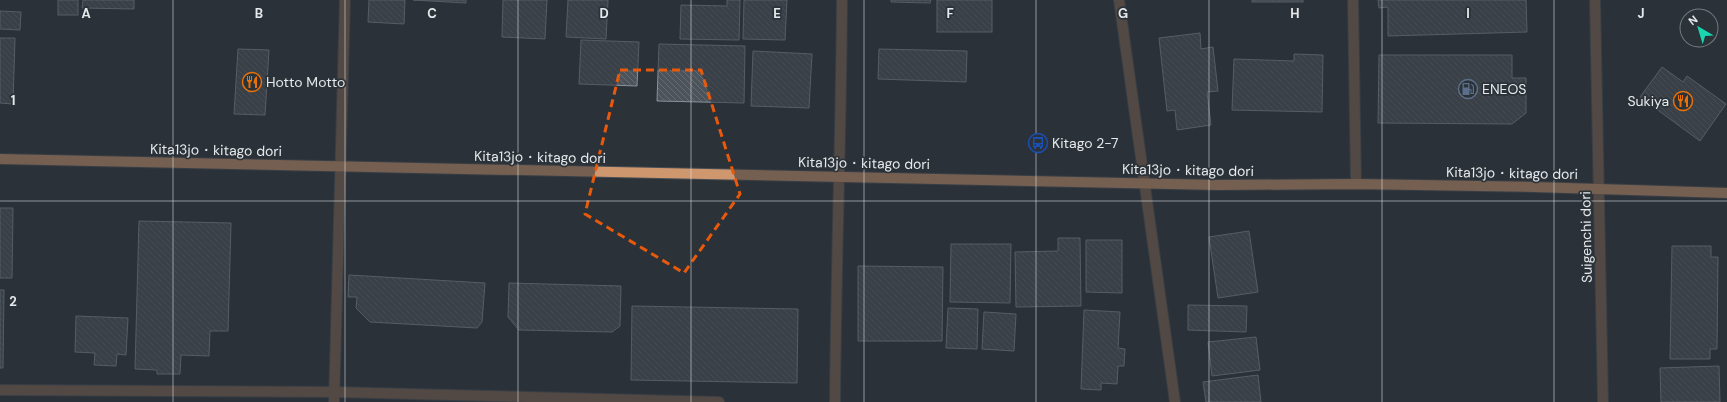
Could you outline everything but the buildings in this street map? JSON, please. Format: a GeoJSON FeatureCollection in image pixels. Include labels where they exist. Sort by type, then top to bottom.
{"type":"FeatureCollection","features":[{"type":"Feature","properties":{"kind":"main road","name":"Kita13jo・kitago dori"},"geometry":{"type":"LineString","coordinates":[[0,159],[840,176],[1144,184],[1356,184],[1727,193]]}},
{"type":"Feature","properties":{"kind":"street"},"geometry":{"type":"LineString","coordinates":[[334,397],[345,0]]}},
{"type":"Feature","properties":{"kind":"street"},"geometry":{"type":"LineString","coordinates":[[835,402],[837,216],[840,176],[842,0]]}},
{"type":"Feature","properties":{"kind":"street"},"geometry":{"type":"LineString","coordinates":[[1119,0],[1175,402]]}},
{"type":"Feature","properties":{"kind":"street"},"geometry":{"type":"LineString","coordinates":[[1352,0],[1356,184]]}},
{"type":"Feature","properties":{"kind":"street","name":"Suigenchi dori"},"geometry":{"type":"LineString","coordinates":[[1594,0],[1603,402]]}},
{"type":"Feature","properties":{"kind":"street"},"geometry":{"type":"LineString","coordinates":[[0,390],[334,397],[719,402]]}},
{"type":"Feature","properties":{"kind":"highlighted area"},"geometry":{"type":"Polygon","coordinates":[[[620,70],[701,70],[740,194],[684,273],[585,214],[620,70]]]}},
{"type":"Feature","properties":{"kind":"place","name":"Hotto Motto"},"geometry":{"type":"Point","coordinates":[252,82]}},
{"type":"Feature","properties":{"kind":"place","name":"ENEOS"},"geometry":{"type":"Point","coordinates":[1468,89]}},
{"type":"Feature","properties":{"kind":"place","name":"Sukiya"},"geometry":{"type":"Point","coordinates":[1683,101]}},
{"type":"Feature","properties":{"kind":"place","name":"Kitago 2-7"},"geometry":{"type":"Point","coordinates":[1038,143]}}]}
